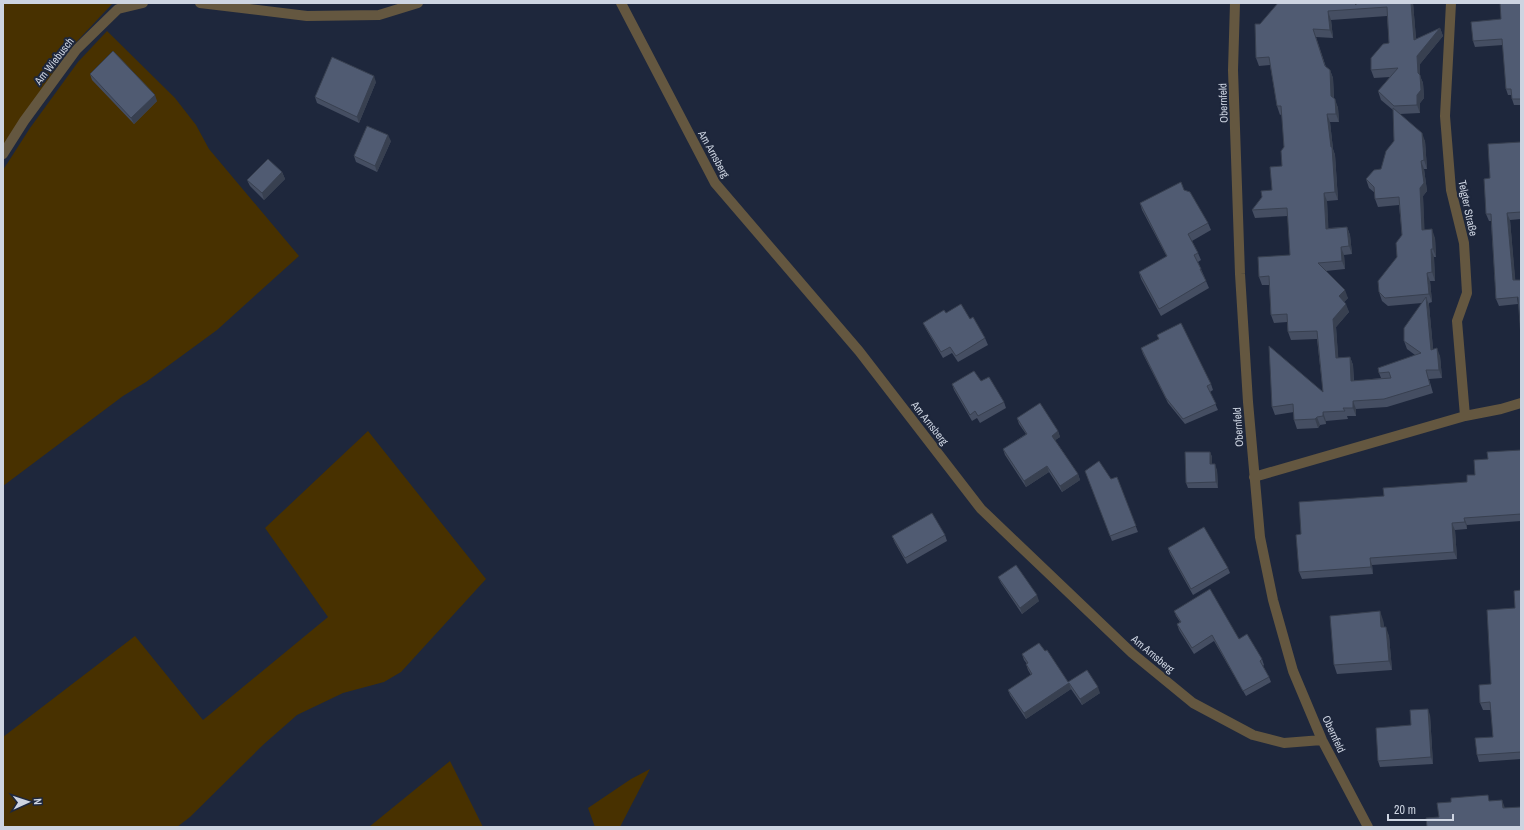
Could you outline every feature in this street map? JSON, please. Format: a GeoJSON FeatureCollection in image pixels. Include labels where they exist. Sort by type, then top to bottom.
{"type":"FeatureCollection","features":[{"type":"Feature","properties":{"kind":"street","name":"Am Wiebusch"},"geometry":{"type":"LineString","coordinates":[[3,154],[24,121],[76,50],[118,9],[143,3]]}},
{"type":"Feature","properties":{"kind":"street"},"geometry":{"type":"LineString","coordinates":[[200,3],[307,16],[379,15],[418,3]]}},
{"type":"Feature","properties":{"kind":"street","name":"Am Arnsberg"},"geometry":{"type":"LineString","coordinates":[[621,3],[716,184],[859,351],[982,509],[1132,653],[1193,703],[1253,735],[1284,743],[1322,740]]}},
{"type":"Feature","properties":{"kind":"street","name":"Obernfeld"},"geometry":{"type":"LineString","coordinates":[[1235,3],[1234,70],[1240,274],[1254,477],[1260,537],[1273,600],[1293,671],[1322,740],[1368,827]]}},
{"type":"Feature","properties":{"kind":"street","name":"Telgter Straße"},"geometry":{"type":"LineString","coordinates":[[1451,3],[1444,116],[1451,190],[1464,243],[1467,293],[1458,321],[1465,416]]}},
{"type":"Feature","properties":{"kind":"street"},"geometry":{"type":"LineString","coordinates":[[1254,477],[1465,416],[1501,409],[1521,403]]}},
{"type":"Feature","properties":{"kind":"shaded area"},"geometry":{"type":"Polygon","coordinates":[[[3,3],[113,3],[64,55],[3,152],[3,3]]]}},
{"type":"Feature","properties":{"kind":"shaded area"},"geometry":{"type":"Polygon","coordinates":[[[107,31],[175,98],[196,125],[209,149],[299,256],[217,330],[146,382],[123,396],[3,486],[3,170],[30,128],[78,62],[107,31]]]}},
{"type":"Feature","properties":{"kind":"shaded area"},"geometry":{"type":"Polygon","coordinates":[[[368,431],[486,579],[401,672],[384,682],[343,693],[297,715],[264,744],[190,817],[177,827],[3,827],[3,737],[135,636],[203,720],[328,617],[265,528],[368,431]]]}},
{"type":"Feature","properties":{"kind":"shaded area"},"geometry":{"type":"Polygon","coordinates":[[[450,761],[483,827],[369,827],[450,761]]]}},
{"type":"Feature","properties":{"kind":"shaded area"},"geometry":{"type":"Polygon","coordinates":[[[650,769],[620,827],[595,827],[588,808],[631,779],[650,769]]]}},
{"type":"Feature","properties":{"kind":"building"},"geometry":{"type":"Polygon","coordinates":[[[1278,3],[1354,3],[1356,5],[1356,3],[1411,3],[1414,40],[1440,28],[1417,56],[1421,90],[1417,95],[1417,105],[1394,106],[1378,91],[1398,68],[1371,70],[1371,58],[1383,44],[1389,43],[1387,7],[1328,11],[1330,30],[1313,29],[1325,66],[1330,70],[1331,96],[1335,99],[1336,114],[1327,114],[1332,147],[1335,192],[1324,193],[1326,229],[1347,227],[1349,246],[1341,247],[1342,261],[1318,263],[1345,290],[1339,296],[1346,304],[1333,319],[1336,358],[1350,357],[1351,381],[1391,378],[1389,372],[1379,373],[1378,368],[1421,353],[1404,341],[1404,328],[1426,297],[1431,350],[1437,348],[1439,370],[1426,370],[1430,385],[1384,399],[1353,401],[1353,408],[1343,408],[1345,411],[1323,412],[1323,416],[1315,419],[1294,420],[1293,404],[1272,407],[1269,346],[1323,392],[1317,331],[1288,332],[1287,314],[1271,315],[1269,276],[1259,277],[1258,257],[1290,255],[1287,208],[1252,210],[1262,197],[1261,191],[1272,190],[1270,167],[1282,166],[1281,151],[1284,147],[1281,106],[1277,106],[1269,57],[1256,58],[1255,24],[1260,24],[1278,3]]]}},
{"type":"Feature","properties":{"kind":"building"},"geometry":{"type":"Polygon","coordinates":[[[1500,3],[1521,3],[1521,99],[1512,99],[1511,89],[1506,89],[1502,39],[1473,41],[1471,22],[1501,19],[1500,3]]]}},
{"type":"Feature","properties":{"kind":"building"},"geometry":{"type":"Polygon","coordinates":[[[113,51],[155,95],[131,118],[90,74],[113,51]]]}},
{"type":"Feature","properties":{"kind":"building"},"geometry":{"type":"Polygon","coordinates":[[[332,57],[374,76],[357,117],[315,97],[332,57]]]}},
{"type":"Feature","properties":{"kind":"building"},"geometry":{"type":"Polygon","coordinates":[[[1393,108],[1422,133],[1424,160],[1421,161],[1424,183],[1420,188],[1422,230],[1432,229],[1433,249],[1431,249],[1432,272],[1427,273],[1429,294],[1385,298],[1379,292],[1378,281],[1397,257],[1396,243],[1402,235],[1399,197],[1375,199],[1374,187],[1366,179],[1374,170],[1381,169],[1386,151],[1394,141],[1393,108]]]}},
{"type":"Feature","properties":{"kind":"building"},"geometry":{"type":"Polygon","coordinates":[[[367,126],[388,135],[375,166],[354,156],[367,126]]]}},
{"type":"Feature","properties":{"kind":"building"},"geometry":{"type":"Polygon","coordinates":[[[1521,142],[1521,212],[1507,213],[1513,280],[1521,280],[1521,337],[1518,297],[1496,299],[1491,214],[1486,214],[1484,179],[1490,178],[1488,144],[1521,142]]]}},
{"type":"Feature","properties":{"kind":"building"},"geometry":{"type":"Polygon","coordinates":[[[268,159],[282,172],[262,193],[247,180],[268,159]]]}},
{"type":"Feature","properties":{"kind":"building"},"geometry":{"type":"Polygon","coordinates":[[[1181,182],[1184,190],[1190,192],[1208,223],[1188,234],[1198,253],[1194,255],[1206,281],[1159,309],[1139,272],[1167,256],[1140,203],[1181,182]]]}},
{"type":"Feature","properties":{"kind":"building"},"geometry":{"type":"Polygon","coordinates":[[[961,304],[970,319],[973,317],[985,338],[956,356],[950,347],[941,352],[923,323],[944,310],[946,313],[961,304]]]}},
{"type":"Feature","properties":{"kind":"building"},"geometry":{"type":"Polygon","coordinates":[[[1181,323],[1211,384],[1207,386],[1216,404],[1183,419],[1166,398],[1141,348],[1159,339],[1157,335],[1181,323]]]}},
{"type":"Feature","properties":{"kind":"building"},"geometry":{"type":"Polygon","coordinates":[[[974,371],[981,381],[989,377],[1004,402],[978,416],[975,411],[970,415],[952,384],[974,371]]]}},
{"type":"Feature","properties":{"kind":"building"},"geometry":{"type":"Polygon","coordinates":[[[1040,403],[1058,431],[1052,436],[1078,474],[1060,486],[1047,466],[1024,481],[1003,449],[1027,434],[1017,418],[1040,403]]]}},
{"type":"Feature","properties":{"kind":"building"},"geometry":{"type":"Polygon","coordinates":[[[1521,450],[1521,514],[1464,518],[1465,522],[1452,523],[1454,552],[1370,558],[1371,567],[1299,572],[1296,535],[1301,534],[1299,502],[1384,496],[1383,488],[1467,482],[1467,475],[1475,475],[1474,460],[1488,459],[1487,452],[1521,450]]]}},
{"type":"Feature","properties":{"kind":"building"},"geometry":{"type":"Polygon","coordinates":[[[1185,452],[1210,452],[1210,464],[1215,464],[1216,482],[1186,483],[1185,452]]]}},
{"type":"Feature","properties":{"kind":"building"},"geometry":{"type":"Polygon","coordinates":[[[1099,461],[1111,479],[1117,477],[1136,526],[1110,536],[1085,471],[1099,461]]]}},
{"type":"Feature","properties":{"kind":"building"},"geometry":{"type":"Polygon","coordinates":[[[932,513],[945,535],[905,558],[892,536],[932,513]]]}},
{"type":"Feature","properties":{"kind":"building"},"geometry":{"type":"Polygon","coordinates":[[[1204,527],[1228,568],[1191,589],[1168,548],[1204,527]]]}},
{"type":"Feature","properties":{"kind":"building"},"geometry":{"type":"Polygon","coordinates":[[[1016,565],[1037,595],[1020,608],[998,577],[1016,565]]]}},
{"type":"Feature","properties":{"kind":"building"},"geometry":{"type":"Polygon","coordinates":[[[1210,589],[1239,639],[1247,634],[1262,659],[1260,661],[1269,677],[1243,691],[1212,635],[1192,648],[1177,624],[1181,622],[1174,611],[1210,589]]]}},
{"type":"Feature","properties":{"kind":"building"},"geometry":{"type":"Polygon","coordinates":[[[1521,590],[1521,752],[1477,755],[1475,738],[1493,737],[1490,702],[1480,703],[1479,685],[1491,684],[1487,610],[1515,608],[1514,591],[1521,590]]]}},
{"type":"Feature","properties":{"kind":"building"},"geometry":{"type":"Polygon","coordinates":[[[1380,611],[1381,627],[1386,627],[1389,661],[1334,665],[1330,616],[1380,611]]]}},
{"type":"Feature","properties":{"kind":"building"},"geometry":{"type":"Polygon","coordinates":[[[1039,643],[1045,651],[1047,650],[1068,682],[1087,670],[1098,687],[1080,699],[1069,683],[1024,713],[1008,690],[1032,674],[1026,664],[1028,663],[1022,654],[1039,643]]]}},
{"type":"Feature","properties":{"kind":"building"},"geometry":{"type":"Polygon","coordinates":[[[1428,709],[1431,757],[1378,761],[1376,728],[1411,725],[1410,710],[1428,709]]]}},
{"type":"Feature","properties":{"kind":"building"},"geometry":{"type":"Polygon","coordinates":[[[1488,795],[1489,801],[1502,800],[1503,808],[1521,807],[1521,827],[1427,827],[1426,818],[1439,817],[1437,803],[1451,802],[1451,798],[1488,795]]]}}]}
